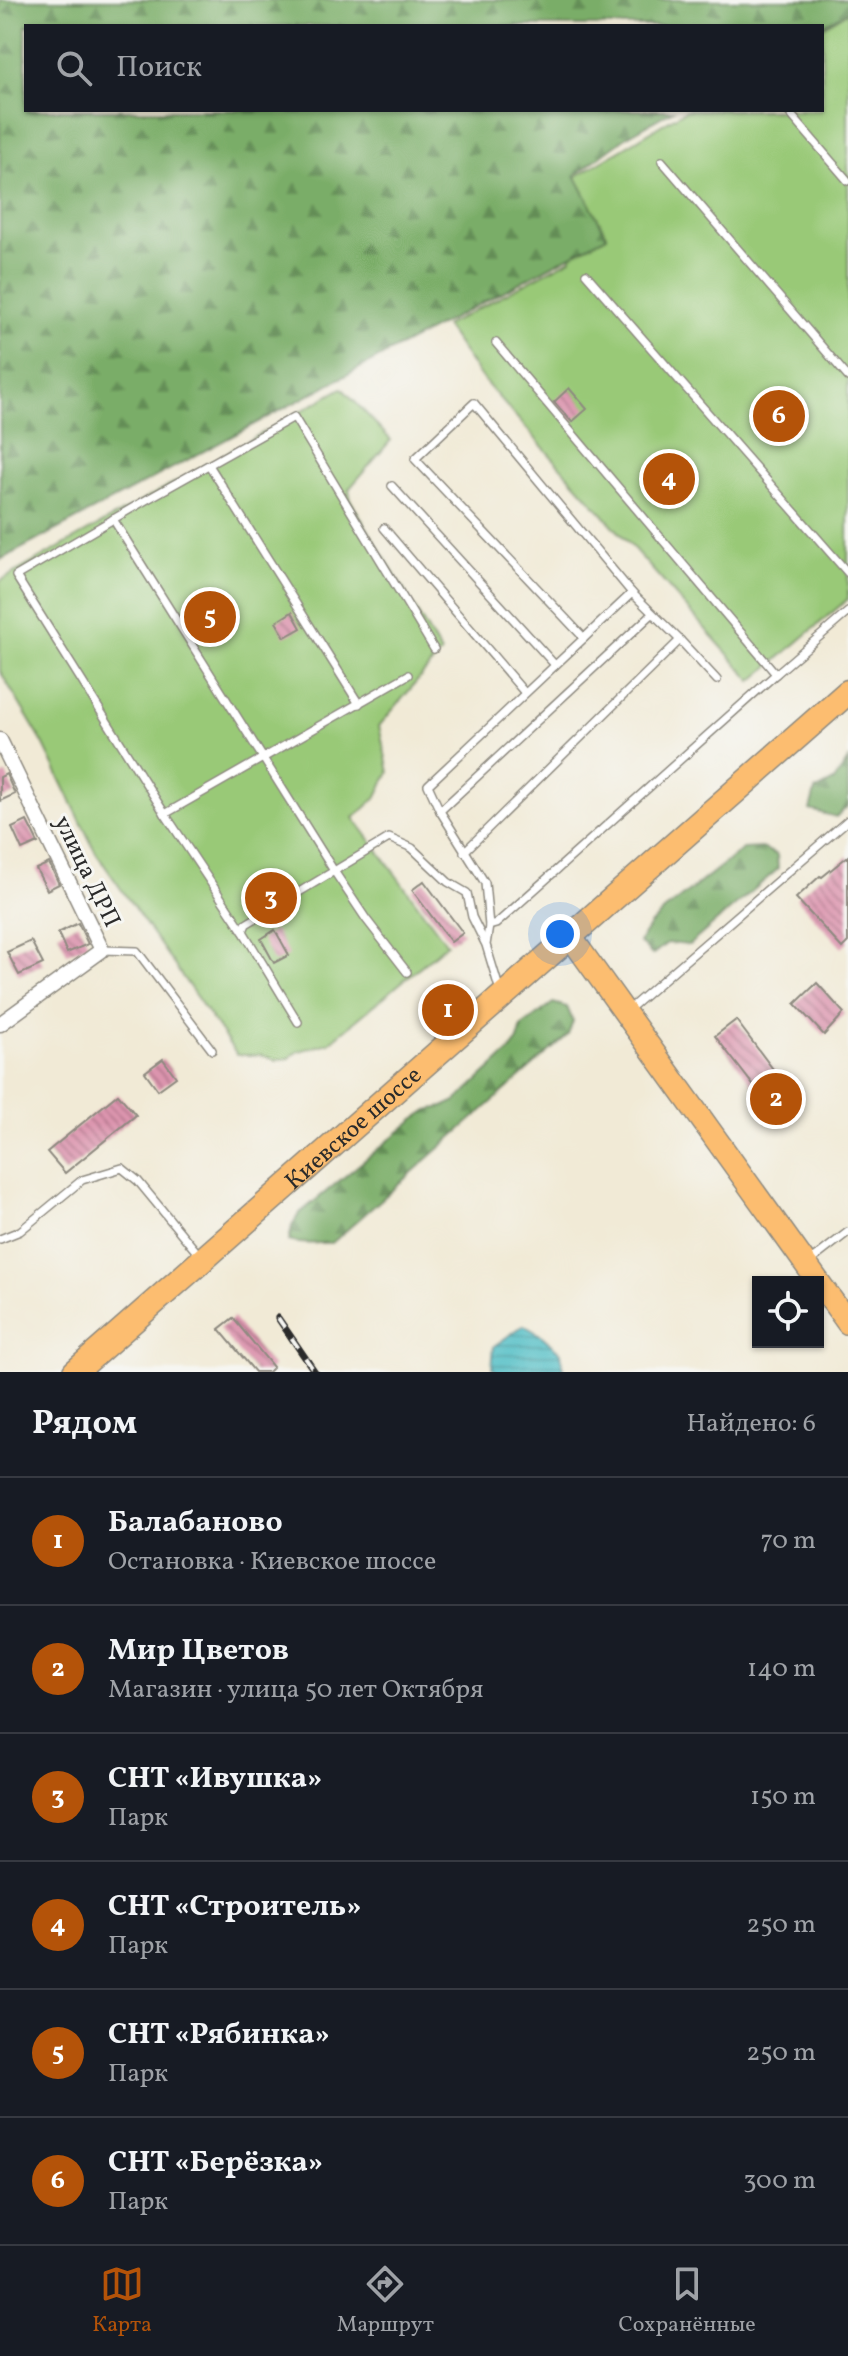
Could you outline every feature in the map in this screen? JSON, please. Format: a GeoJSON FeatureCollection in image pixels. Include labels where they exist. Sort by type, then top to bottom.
{"type":"FeatureCollection","features":[{"type":"Feature","properties":{"kind":"highway","name":"Киевское шоссе"},"geometry":{"type":"LineString","coordinates":[[75,1372],[848,692]]}},
{"type":"Feature","properties":{"kind":"main road"},"geometry":{"type":"LineString","coordinates":[[570,936],[848,1323]]}},
{"type":"Feature","properties":{"kind":"street","name":"улица ДРП"},"geometry":{"type":"LineString","coordinates":[[0,740],[102,950],[0,1024]]}},
{"type":"Feature","properties":{"kind":"lane"},"geometry":{"type":"LineString","coordinates":[[789,112],[848,181]]}},
{"type":"Feature","properties":{"kind":"lane"},"geometry":{"type":"LineString","coordinates":[[662,161],[848,377]]}},
{"type":"Feature","properties":{"kind":"lane"},"geometry":{"type":"LineString","coordinates":[[586,274],[848,573]]}},
{"type":"Feature","properties":{"kind":"lane"},"geometry":{"type":"LineString","coordinates":[[496,343],[776,674]]}},
{"type":"Feature","properties":{"kind":"lane"},"geometry":{"type":"LineString","coordinates":[[584,638],[415,459],[474,403],[632,593],[717,680]]}},
{"type":"Feature","properties":{"kind":"lane"},"geometry":{"type":"LineString","coordinates":[[298,1022],[16,576],[294,417],[434,649]]}},
{"type":"Feature","properties":{"kind":"lane"},"geometry":{"type":"LineString","coordinates":[[209,465],[359,704]]}},
{"type":"Feature","properties":{"kind":"lane"},"geometry":{"type":"LineString","coordinates":[[392,486],[555,665]]}},
{"type":"Feature","properties":{"kind":"lane"},"geometry":{"type":"LineString","coordinates":[[113,519],[334,871],[407,972]]}},
{"type":"Feature","properties":{"kind":"lane"},"geometry":{"type":"LineString","coordinates":[[384,528],[525,693]]}},
{"type":"Feature","properties":{"kind":"lane"},"geometry":{"type":"LineString","coordinates":[[486,945],[489,926],[485,883],[440,811],[428,785],[632,593]]}},
{"type":"Feature","properties":{"kind":"lane"},"geometry":{"type":"LineString","coordinates":[[489,926],[496,924],[848,612]]}},
{"type":"Feature","properties":{"kind":"lane"},"geometry":{"type":"LineString","coordinates":[[440,811],[652,614]]}},
{"type":"Feature","properties":{"kind":"lane"},"geometry":{"type":"LineString","coordinates":[[464,852],[680,640]]}},
{"type":"Feature","properties":{"kind":"lane"},"geometry":{"type":"LineString","coordinates":[[165,814],[408,675]]}},
{"type":"Feature","properties":{"kind":"lane"},"geometry":{"type":"LineString","coordinates":[[625,1013],[848,820]]}},
{"type":"Feature","properties":{"kind":"lane"},"geometry":{"type":"LineString","coordinates":[[243,931],[246,924],[389,838],[412,848],[448,882],[467,893],[472,917],[486,945],[501,997]]}},
{"type":"Feature","properties":{"kind":"lane"},"geometry":{"type":"LineString","coordinates":[[102,950],[137,951],[212,1050]]}},
{"type":"Feature","properties":{"kind":"lane"},"geometry":{"type":"LineString","coordinates":[[0,1239],[20,1231],[82,1180],[122,1168],[138,1181],[204,1260]]}},
{"type":"Feature","properties":{"kind":"lane"},"geometry":{"type":"LineString","coordinates":[[806,1265],[848,1232]]}},
{"type":"Feature","properties":{"kind":"green space"},"geometry":{"type":"Polygon","coordinates":[[[0,0],[848,0],[848,12],[824,25],[24,24],[24,112],[670,112],[626,137],[575,175],[607,236],[0,560],[0,0]]]}},
{"type":"Feature","properties":{"kind":"green space"},"geometry":{"type":"Polygon","coordinates":[[[848,12],[848,599],[752,681],[483,380],[445,326],[571,259],[567,209],[577,176],[683,112],[824,112],[824,27],[848,12]]]}},
{"type":"Feature","properties":{"kind":"green space"},"geometry":{"type":"Polygon","coordinates":[[[342,388],[391,440],[349,489],[351,501],[441,653],[379,726],[389,772],[376,798],[354,818],[447,944],[329,1043],[276,1060],[261,1055],[237,1055],[96,853],[43,743],[0,671],[0,581],[342,388]]]}},
{"type":"Feature","properties":{"kind":"green space"},"geometry":{"type":"Polygon","coordinates":[[[848,760],[848,806],[836,817],[810,810],[815,791],[834,781],[848,760]]]}},
{"type":"Feature","properties":{"kind":"green space"},"geometry":{"type":"Polygon","coordinates":[[[762,848],[777,855],[778,869],[689,945],[667,943],[652,955],[639,942],[664,911],[743,849],[762,848]]]}},
{"type":"Feature","properties":{"kind":"green space"},"geometry":{"type":"Polygon","coordinates":[[[553,1003],[567,1007],[573,1021],[568,1035],[332,1243],[289,1241],[299,1214],[416,1118],[428,1110],[456,1101],[509,1052],[518,1040],[522,1026],[553,1003]]]}},
{"type":"Feature","properties":{"kind":"water"},"geometry":{"type":"Polygon","coordinates":[[[524,1325],[561,1353],[563,1371],[498,1372],[492,1368],[494,1346],[524,1325]]]}},
{"type":"Feature","properties":{"kind":"building"},"geometry":{"type":"Polygon","coordinates":[[[569,388],[587,409],[572,422],[554,402],[569,388]]]}},
{"type":"Feature","properties":{"kind":"building"},"geometry":{"type":"Polygon","coordinates":[[[292,612],[301,628],[285,637],[276,622],[292,612]]]}},
{"type":"Feature","properties":{"kind":"building"},"geometry":{"type":"Polygon","coordinates":[[[6,774],[15,794],[0,801],[0,777],[6,774]]]}},
{"type":"Feature","properties":{"kind":"building"},"geometry":{"type":"Polygon","coordinates":[[[27,821],[38,843],[22,850],[12,828],[27,821]]]}},
{"type":"Feature","properties":{"kind":"building"},"geometry":{"type":"Polygon","coordinates":[[[848,856],[848,942],[842,948],[796,898],[848,856]]]}},
{"type":"Feature","properties":{"kind":"building"},"geometry":{"type":"Polygon","coordinates":[[[49,863],[59,884],[47,890],[36,869],[49,863]]]}},
{"type":"Feature","properties":{"kind":"building"},"geometry":{"type":"Polygon","coordinates":[[[424,881],[463,933],[451,942],[412,890],[424,881]]]}},
{"type":"Feature","properties":{"kind":"building"},"geometry":{"type":"Polygon","coordinates":[[[78,923],[88,944],[67,953],[58,933],[78,923]]]}},
{"type":"Feature","properties":{"kind":"building"},"geometry":{"type":"Polygon","coordinates":[[[275,930],[289,955],[274,963],[261,939],[275,930]]]}},
{"type":"Feature","properties":{"kind":"building"},"geometry":{"type":"Polygon","coordinates":[[[31,941],[43,964],[19,975],[7,952],[31,941]]]}},
{"type":"Feature","properties":{"kind":"building"},"geometry":{"type":"Polygon","coordinates":[[[817,983],[844,1013],[824,1035],[795,1004],[817,983]]]}},
{"type":"Feature","properties":{"kind":"building"},"geometry":{"type":"Polygon","coordinates":[[[736,1020],[800,1105],[780,1120],[715,1036],[736,1020]]]}},
{"type":"Feature","properties":{"kind":"building"},"geometry":{"type":"Polygon","coordinates":[[[163,1059],[176,1077],[158,1090],[145,1072],[163,1059]]]}},
{"type":"Feature","properties":{"kind":"building"},"geometry":{"type":"Polygon","coordinates":[[[118,1094],[136,1115],[65,1173],[47,1152],[118,1094]]]}},
{"type":"Feature","properties":{"kind":"building"},"geometry":{"type":"Polygon","coordinates":[[[233,1318],[273,1367],[268,1372],[255,1372],[219,1329],[233,1318]]]}},
{"type":"Feature","properties":{"kind":"railway"},"geometry":{"type":"LineString","coordinates":[[278,1318],[315,1372]]}},
{"type":"Feature","properties":{"kind":"place","name":"СНТ «Берёзка»"},"geometry":{"type":"Point","coordinates":[779,416]}},
{"type":"Feature","properties":{"kind":"place","name":"СНТ «Строитель»"},"geometry":{"type":"Point","coordinates":[669,479]}},
{"type":"Feature","properties":{"kind":"place","name":"СНТ «Рябинка»"},"geometry":{"type":"Point","coordinates":[210,617]}},
{"type":"Feature","properties":{"kind":"place","name":"СНТ «Ивушка»"},"geometry":{"type":"Point","coordinates":[271,898]}},
{"type":"Feature","properties":{"kind":"place","name":"Балабаново"},"geometry":{"type":"Point","coordinates":[448,1010]}},
{"type":"Feature","properties":{"kind":"place","name":"Мир Цветов"},"geometry":{"type":"Point","coordinates":[776,1099]}}]}
